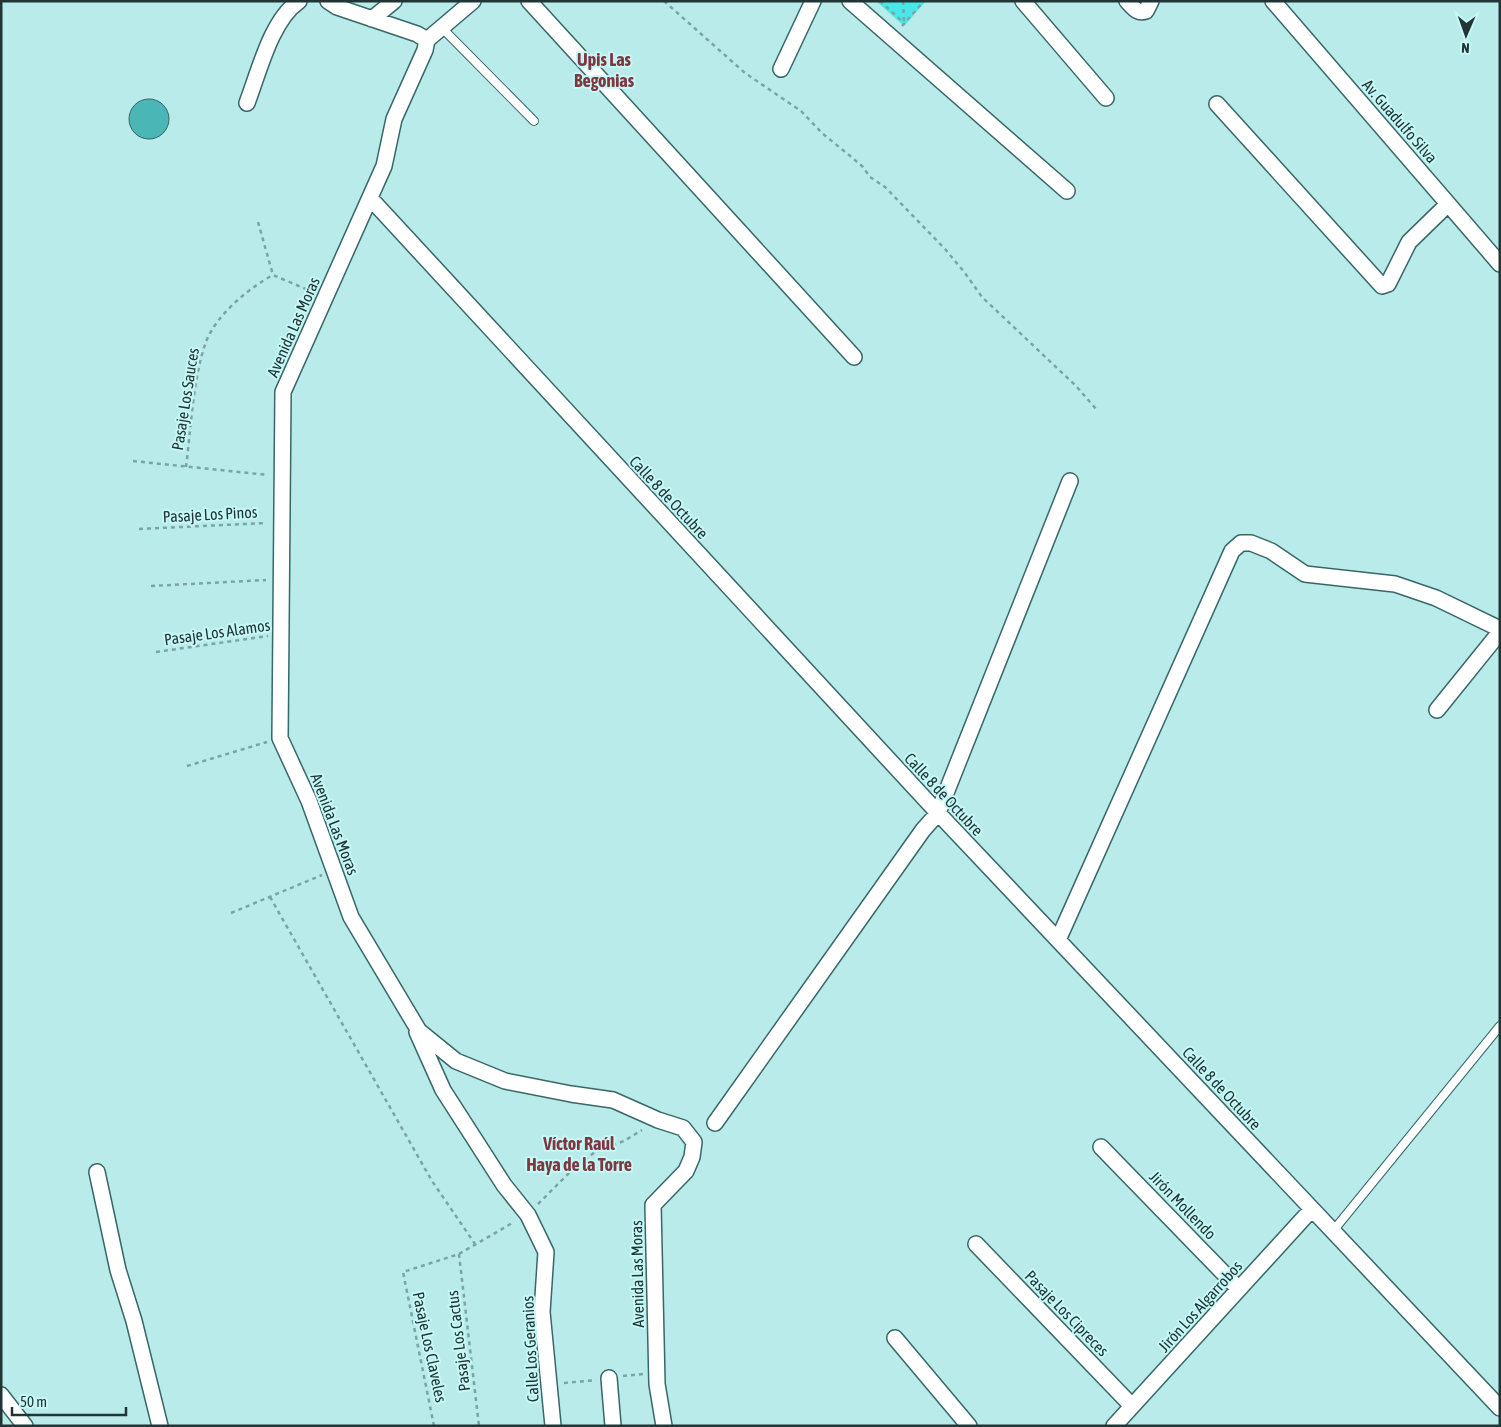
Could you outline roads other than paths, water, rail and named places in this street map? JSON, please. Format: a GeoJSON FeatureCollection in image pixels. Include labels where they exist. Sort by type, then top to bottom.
{"type":"FeatureCollection","features":[{"type":"Feature","properties":{"kind":"street"},"geometry":{"type":"LineString","coordinates":[[247,103],[276,27],[290,7],[299,1]]}},
{"type":"Feature","properties":{"kind":"street"},"geometry":{"type":"LineString","coordinates":[[328,1],[337,7],[417,34],[427,40],[473,1]]}},
{"type":"Feature","properties":{"kind":"street"},"geometry":{"type":"LineString","coordinates":[[372,18],[394,1]]}},
{"type":"Feature","properties":{"kind":"street"},"geometry":{"type":"LineString","coordinates":[[529,1],[854,357]]}},
{"type":"Feature","properties":{"kind":"street"},"geometry":{"type":"LineString","coordinates":[[781,69],[814,1]]}},
{"type":"Feature","properties":{"kind":"street"},"geometry":{"type":"LineString","coordinates":[[850,1],[1067,191]]}},
{"type":"Feature","properties":{"kind":"street"},"geometry":{"type":"LineString","coordinates":[[1022,1],[1106,98]]}},
{"type":"Feature","properties":{"kind":"street"},"geometry":{"type":"LineString","coordinates":[[1127,1],[1136,11],[1141,13],[1146,11],[1151,1]]}},
{"type":"Feature","properties":{"kind":"street","name":"Av. Guadulfo Silva"},"geometry":{"type":"LineString","coordinates":[[1273,1],[1500,264]]}},
{"type":"Feature","properties":{"kind":"street","name":"Avenida Las Moras"},"geometry":{"type":"LineString","coordinates":[[427,40],[425,50],[394,119],[384,166],[283,392],[280,738],[309,801],[352,917],[419,1031],[456,1061],[505,1081],[613,1100],[658,1120],[683,1128],[694,1142],[692,1157],[686,1171],[653,1205],[657,1384],[664,1426]]}},
{"type":"Feature","properties":{"kind":"street"},"geometry":{"type":"LineString","coordinates":[[1218,104],[1382,286],[1388,284],[1409,242],[1448,204]]}},
{"type":"Feature","properties":{"kind":"street","name":"Calle 8 de Octubre"},"geometry":{"type":"LineString","coordinates":[[370,198],[938,813],[1500,1408]]}},
{"type":"Feature","properties":{"kind":"street"},"geometry":{"type":"LineString","coordinates":[[715,1123],[923,830],[938,813],[1070,481]]}},
{"type":"Feature","properties":{"kind":"street"},"geometry":{"type":"LineString","coordinates":[[1058,940],[1232,551],[1241,543],[1251,543],[1271,551],[1306,574],[1395,584],[1436,598],[1500,630],[1438,710]]}},
{"type":"Feature","properties":{"kind":"street","name":"Calle Los Geranios"},"geometry":{"type":"LineString","coordinates":[[408,1013],[443,1090],[504,1185],[528,1215],[546,1252],[542,1312],[553,1426]]}},
{"type":"Feature","properties":{"kind":"street","name":"Jirón Mollendo"},"geometry":{"type":"LineString","coordinates":[[1101,1146],[1239,1289]]}},
{"type":"Feature","properties":{"kind":"street"},"geometry":{"type":"LineString","coordinates":[[97,1172],[118,1270],[134,1321],[160,1426]]}},
{"type":"Feature","properties":{"kind":"street","name":"Jirón Los Algarrobos"},"geometry":{"type":"LineString","coordinates":[[1114,1426],[1312,1209]]}},
{"type":"Feature","properties":{"kind":"street","name":"Pasaje Los Cipreces"},"geometry":{"type":"LineString","coordinates":[[976,1244],[1132,1406]]}},
{"type":"Feature","properties":{"kind":"street"},"geometry":{"type":"LineString","coordinates":[[895,1338],[969,1426]]}},
{"type":"Feature","properties":{"kind":"street"},"geometry":{"type":"LineString","coordinates":[[609,1378],[612,1426]]}},
{"type":"Feature","properties":{"kind":"street"},"geometry":{"type":"LineString","coordinates":[[1,1395],[24,1426]]}},
{"type":"Feature","properties":{"kind":"lane"},"geometry":{"type":"LineString","coordinates":[[442,28],[534,121]]}},
{"type":"Feature","properties":{"kind":"lane"},"geometry":{"type":"LineString","coordinates":[[1332,1231],[1500,1026]]}},
{"type":"Feature","properties":{"kind":"district","name":"Upis Las Begonias"},"geometry":{"type":"Point","coordinates":[604,70]}},
{"type":"Feature","properties":{"kind":"district","name":"Víctor Raúl Haya de la Torre"},"geometry":{"type":"Point","coordinates":[579,1154]}}]}
